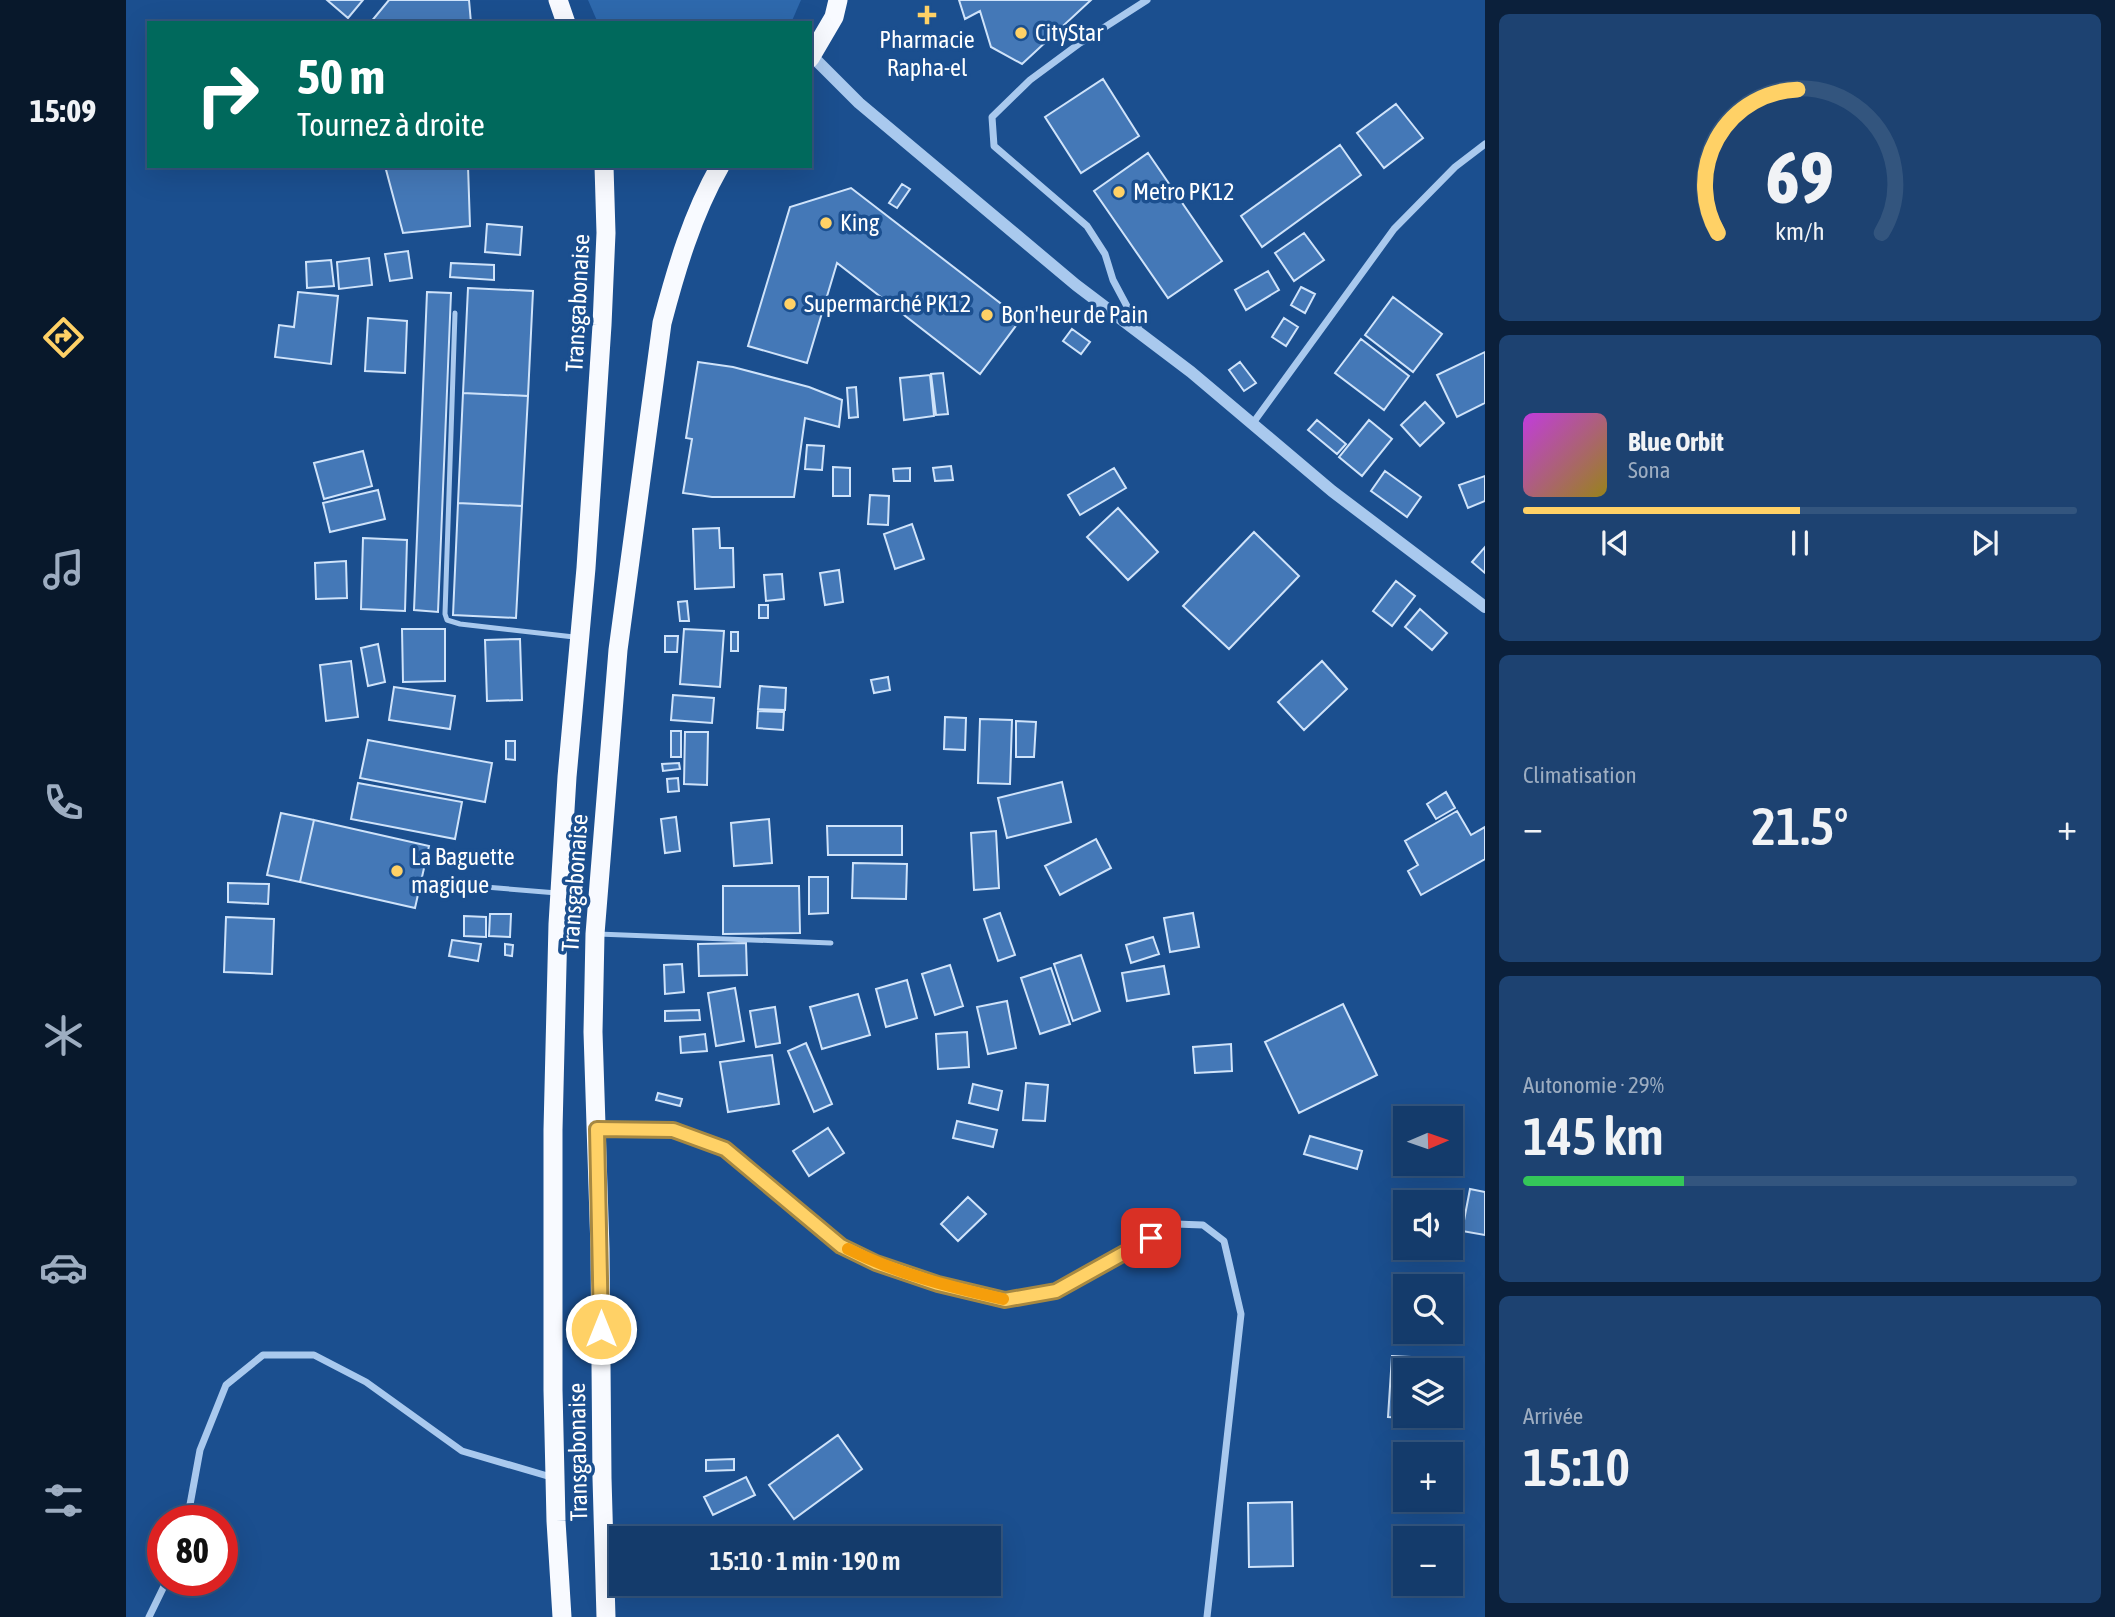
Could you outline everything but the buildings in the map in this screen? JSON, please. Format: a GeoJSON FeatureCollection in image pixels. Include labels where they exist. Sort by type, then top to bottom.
{"type":"FeatureCollection","features":[{"type":"Feature","properties":{"kind":"highway"},"geometry":{"type":"LineString","coordinates":[[558,0],[565,21]]}},
{"type":"Feature","properties":{"kind":"highway"},"geometry":{"type":"LineString","coordinates":[[812,55],[834,17],[838,0]]}},
{"type":"Feature","properties":{"kind":"highway","name":"Transgabonaise"},"geometry":{"type":"LineString","coordinates":[[562,1617],[555,1478],[553,1130],[560,894],[567,777],[581,637],[605,276],[604,168]]}},
{"type":"Feature","properties":{"kind":"highway","name":"Transgabonaise"},"geometry":{"type":"LineString","coordinates":[[606,1617],[600,1249],[593,1032],[595,934],[618,650],[660,336],[675,275],[719,168]]}},
{"type":"Feature","properties":{"kind":"street"},"geometry":{"type":"LineString","coordinates":[[1141,334],[1113,280],[1105,254],[1087,226],[993,146],[992,117],[1030,80],[1080,43],[1147,0]]}},
{"type":"Feature","properties":{"kind":"street"},"geometry":{"type":"LineString","coordinates":[[812,58],[859,103],[1076,285],[1253,423],[1332,491],[1485,607]]}},
{"type":"Feature","properties":{"kind":"street"},"geometry":{"type":"LineString","coordinates":[[1253,423],[1394,229],[1455,167],[1485,144]]}},
{"type":"Feature","properties":{"kind":"street"},"geometry":{"type":"LineString","coordinates":[[597,1129],[673,1130],[725,1149],[841,1246],[876,1263],[938,1284],[1005,1300],[1056,1291],[1175,1224],[1203,1225],[1224,1241],[1241,1314],[1207,1617]]}},
{"type":"Feature","properties":{"kind":"street"},"geometry":{"type":"LineString","coordinates":[[190,1505],[200,1450],[226,1385],[263,1355],[314,1355],[366,1382],[461,1451],[555,1478]]}},
{"type":"Feature","properties":{"kind":"street"},"geometry":{"type":"LineString","coordinates":[[149,1617],[159,1596]]}},
{"type":"Feature","properties":{"kind":"lane"},"geometry":{"type":"LineString","coordinates":[[455,313],[447,620],[460,624],[581,637]]}},
{"type":"Feature","properties":{"kind":"lane"},"geometry":{"type":"LineString","coordinates":[[436,883],[560,894]]}},
{"type":"Feature","properties":{"kind":"lane"},"geometry":{"type":"LineString","coordinates":[[595,934],[831,943]]}},
{"type":"Feature","properties":{"kind":"shaded area"},"geometry":{"type":"Polygon","coordinates":[[[588,0],[801,0],[792,21],[597,21],[588,0]]]}},
{"type":"Feature","properties":{"kind":"slow traffic"},"geometry":{"type":"LineString","coordinates":[[848,1249],[876,1263],[938,1284],[1003,1299]]}},
{"type":"Feature","properties":{"kind":"place","name":"Pharmacie Rapha-el"},"geometry":{"type":"Point","coordinates":[927,15]}},
{"type":"Feature","properties":{"kind":"place","name":"CityStar"},"geometry":{"type":"Point","coordinates":[1021,33]}},
{"type":"Feature","properties":{"kind":"place","name":"Metro PK12"},"geometry":{"type":"Point","coordinates":[1119,192]}},
{"type":"Feature","properties":{"kind":"place","name":"King"},"geometry":{"type":"Point","coordinates":[826,223]}},
{"type":"Feature","properties":{"kind":"place","name":"Supermarché PK12"},"geometry":{"type":"Point","coordinates":[790,304]}},
{"type":"Feature","properties":{"kind":"place","name":"Bon'heur de Pain"},"geometry":{"type":"Point","coordinates":[987,315]}},
{"type":"Feature","properties":{"kind":"place","name":"La Baguette magique"},"geometry":{"type":"Point","coordinates":[397,871]}},
{"type":"Feature","properties":{"kind":"route"},"geometry":{"type":"LineString","coordinates":[[601,1329],[597,1129],[673,1130],[725,1149],[841,1246],[876,1263],[938,1284],[1005,1300],[1056,1291],[1151,1238]]}}]}
